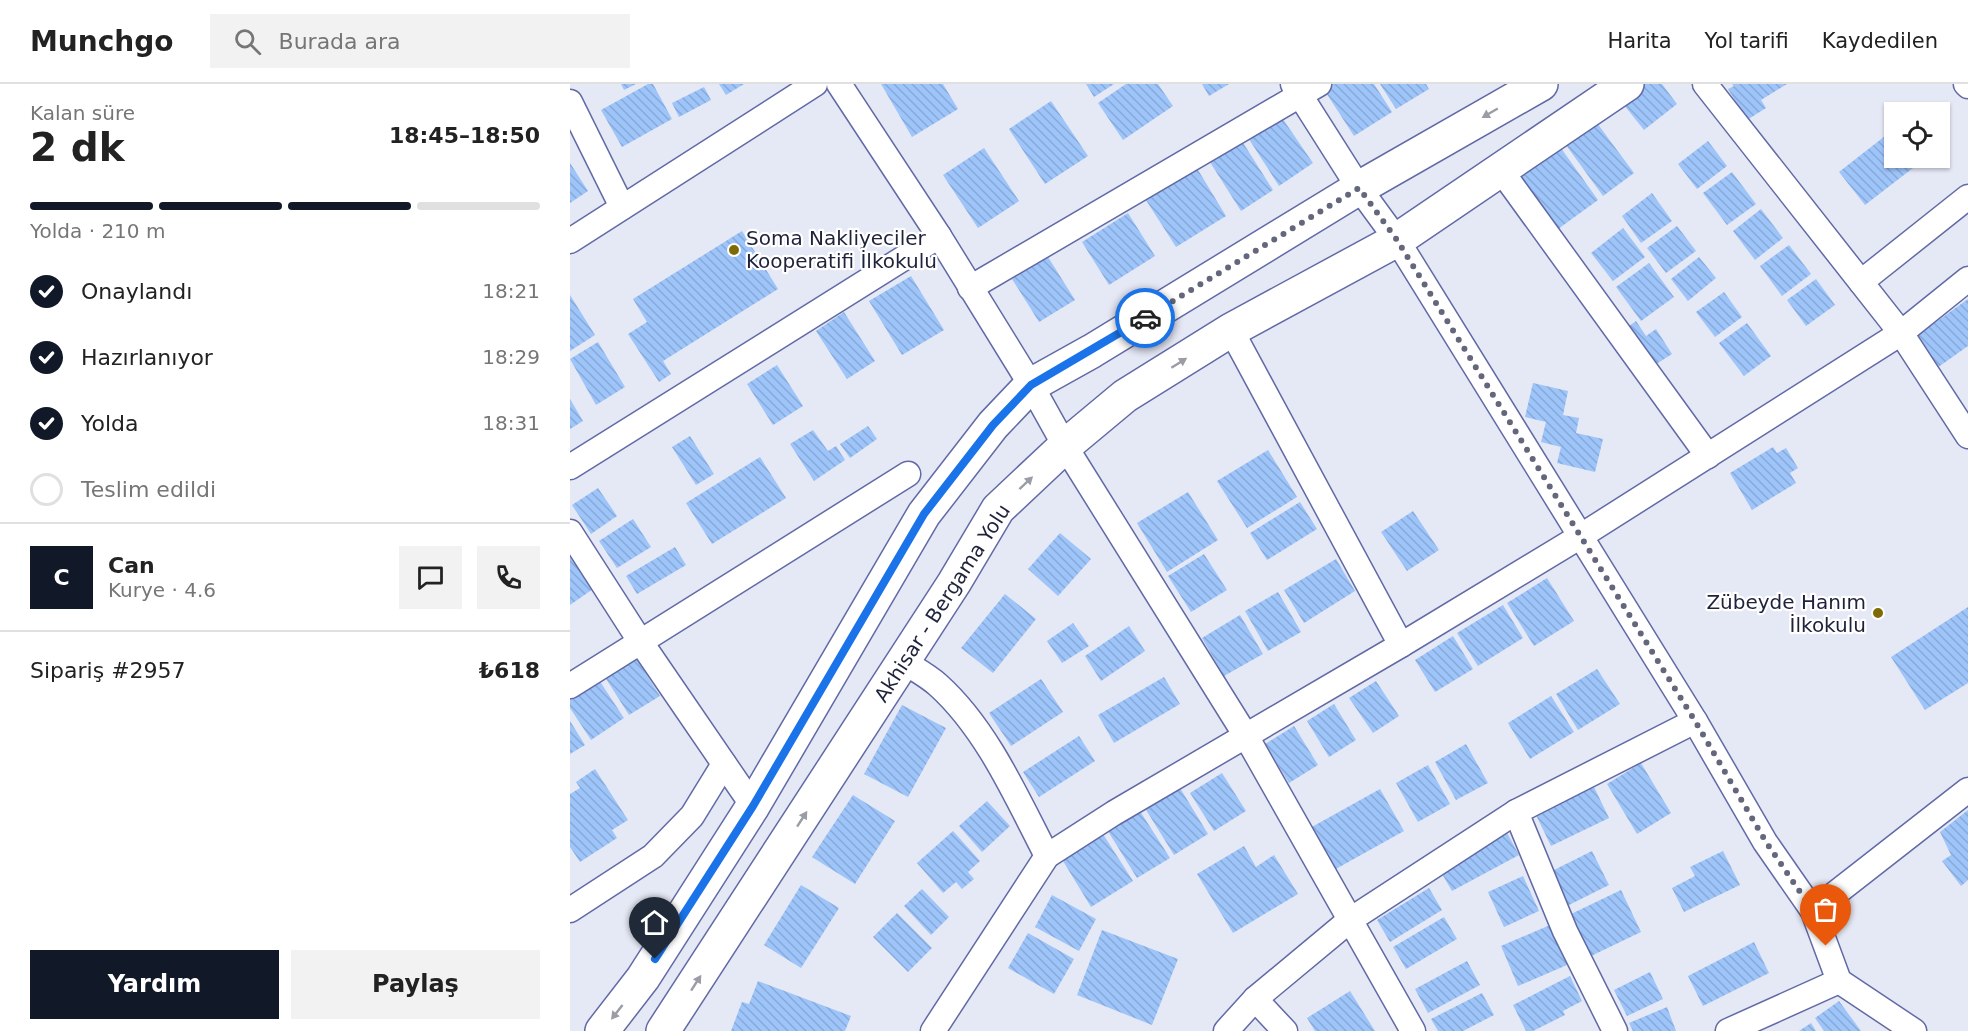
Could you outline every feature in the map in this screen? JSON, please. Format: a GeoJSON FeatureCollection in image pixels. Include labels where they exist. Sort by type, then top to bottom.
{"type":"FeatureCollection","features":[{"type":"Feature","properties":{"kind":"main road"},"geometry":{"type":"LineString","coordinates":[[602,1031],[643,978],[753,806],[924,514],[993,425],[1031,385],[1092,351],[1359,188],[1541,84]]}},
{"type":"Feature","properties":{"kind":"main road","name":"Akhisar - Bergama Yolu"},"geometry":{"type":"LineString","coordinates":[[663,1031],[904,662],[998,509],[1065,446],[1125,396],[1231,330],[1397,240],[1627,84]]}},
{"type":"Feature","properties":{"kind":"street"},"geometry":{"type":"LineString","coordinates":[[570,241],[815,84]]}},
{"type":"Feature","properties":{"kind":"street"},"geometry":{"type":"LineString","coordinates":[[839,84],[939,236],[1031,385],[1065,446],[1246,736],[1413,1031]]}},
{"type":"Feature","properties":{"kind":"street"},"geometry":{"type":"LineString","coordinates":[[1706,84],[1901,333],[1968,436]]}},
{"type":"Feature","properties":{"kind":"street"},"geometry":{"type":"LineString","coordinates":[[970,288],[1305,88],[1359,188],[1397,240],[1695,721],[1766,842],[1813,911],[1839,981],[1914,1031]]}},
{"type":"Feature","properties":{"kind":"street"},"geometry":{"type":"LineString","coordinates":[[570,102],[622,207]]}},
{"type":"Feature","properties":{"kind":"street"},"geometry":{"type":"LineString","coordinates":[[1500,169],[1708,456]]}},
{"type":"Feature","properties":{"kind":"street"},"geometry":{"type":"LineString","coordinates":[[1861,282],[1968,197]]}},
{"type":"Feature","properties":{"kind":"street"},"geometry":{"type":"LineString","coordinates":[[570,468],[939,236]]}},
{"type":"Feature","properties":{"kind":"street"},"geometry":{"type":"LineString","coordinates":[[933,1031],[1047,856],[1114,813],[1401,645],[1581,536],[1901,333],[1968,279]]}},
{"type":"Feature","properties":{"kind":"street"},"geometry":{"type":"LineString","coordinates":[[1231,330],[1401,645]]}},
{"type":"Feature","properties":{"kind":"street"},"geometry":{"type":"LineString","coordinates":[[570,686],[908,474]]}},
{"type":"Feature","properties":{"kind":"street"},"geometry":{"type":"LineString","coordinates":[[570,532],[640,641],[753,806]]}},
{"type":"Feature","properties":{"kind":"street"},"geometry":{"type":"LineString","coordinates":[[904,662],[938,685],[997,760],[1047,856]]}},
{"type":"Feature","properties":{"kind":"street"},"geometry":{"type":"LineString","coordinates":[[1226,1031],[1255,999],[1350,920],[1516,812],[1695,721]]}},
{"type":"Feature","properties":{"kind":"street"},"geometry":{"type":"LineString","coordinates":[[570,910],[653,856],[692,816],[724,764]]}},
{"type":"Feature","properties":{"kind":"street"},"geometry":{"type":"LineString","coordinates":[[1813,911],[1968,790]]}},
{"type":"Feature","properties":{"kind":"street"},"geometry":{"type":"LineString","coordinates":[[1516,812],[1565,931],[1615,1031]]}},
{"type":"Feature","properties":{"kind":"street"},"geometry":{"type":"LineString","coordinates":[[1728,1031],[1839,981]]}},
{"type":"Feature","properties":{"kind":"street"},"geometry":{"type":"LineString","coordinates":[[1255,999],[1285,1031]]}},
{"type":"Feature","properties":{"kind":"building"},"geometry":{"type":"Polygon","coordinates":[[[621,84],[636,84],[624,90],[621,84]]]}},
{"type":"Feature","properties":{"kind":"building"},"geometry":{"type":"Polygon","coordinates":[[[648,84],[653,84],[672,119],[622,147],[601,110],[648,84]]]}},
{"type":"Feature","properties":{"kind":"building"},"geometry":{"type":"Polygon","coordinates":[[[719,84],[744,84],[726,95],[719,84]]]}},
{"type":"Feature","properties":{"kind":"building"},"geometry":{"type":"Polygon","coordinates":[[[881,84],[943,84],[958,109],[912,137],[881,84]]]}},
{"type":"Feature","properties":{"kind":"building"},"geometry":{"type":"Polygon","coordinates":[[[1086,84],[1114,84],[1094,97],[1086,84]]]}},
{"type":"Feature","properties":{"kind":"building"},"geometry":{"type":"Polygon","coordinates":[[[1126,84],[1158,84],[1173,106],[1123,140],[1098,103],[1126,84]]]}},
{"type":"Feature","properties":{"kind":"building"},"geometry":{"type":"Polygon","coordinates":[[[1202,84],[1229,84],[1209,96],[1202,84]]]}},
{"type":"Feature","properties":{"kind":"building"},"geometry":{"type":"Polygon","coordinates":[[[1374,84],[1392,112],[1354,136],[1321,85],[1374,84]]]}},
{"type":"Feature","properties":{"kind":"building"},"geometry":{"type":"Polygon","coordinates":[[[1380,84],[1426,84],[1429,89],[1396,109],[1380,84]]]}},
{"type":"Feature","properties":{"kind":"building"},"geometry":{"type":"Polygon","coordinates":[[[1630,84],[1662,84],[1677,104],[1644,130],[1616,95],[1630,84]]]}},
{"type":"Feature","properties":{"kind":"building"},"geometry":{"type":"Polygon","coordinates":[[[1732,84],[1787,84],[1761,100],[1766,108],[1747,120],[1728,89],[1734,86],[1732,84]]]}},
{"type":"Feature","properties":{"kind":"building"},"geometry":{"type":"Polygon","coordinates":[[[704,87],[711,100],[679,117],[672,103],[704,87]]]}},
{"type":"Feature","properties":{"kind":"building"},"geometry":{"type":"Polygon","coordinates":[[[1051,101],[1088,156],[1045,184],[1009,129],[1051,101]]]}},
{"type":"Feature","properties":{"kind":"building"},"geometry":{"type":"Polygon","coordinates":[[[1278,112],[1313,163],[1279,186],[1245,133],[1278,112]]]}},
{"type":"Feature","properties":{"kind":"building"},"geometry":{"type":"Polygon","coordinates":[[[1594,119],[1634,173],[1603,196],[1563,141],[1594,119]]]}},
{"type":"Feature","properties":{"kind":"building"},"geometry":{"type":"Polygon","coordinates":[[[1884,137],[1884,168],[1913,168],[1865,205],[1839,172],[1884,137]]]}},
{"type":"Feature","properties":{"kind":"building"},"geometry":{"type":"Polygon","coordinates":[[[1240,138],[1273,190],[1241,211],[1208,159],[1240,138]]]}},
{"type":"Feature","properties":{"kind":"building"},"geometry":{"type":"Polygon","coordinates":[[[1708,141],[1727,166],[1697,189],[1678,164],[1708,141]]]}},
{"type":"Feature","properties":{"kind":"building"},"geometry":{"type":"Polygon","coordinates":[[[1558,144],[1598,200],[1554,232],[1514,176],[1558,144]]]}},
{"type":"Feature","properties":{"kind":"building"},"geometry":{"type":"Polygon","coordinates":[[[984,148],[1019,201],[978,228],[943,175],[984,148]]]}},
{"type":"Feature","properties":{"kind":"building"},"geometry":{"type":"Polygon","coordinates":[[[570,163],[588,191],[570,203],[570,163]]]}},
{"type":"Feature","properties":{"kind":"building"},"geometry":{"type":"Polygon","coordinates":[[[1195,165],[1226,216],[1176,247],[1144,197],[1195,165]]]}},
{"type":"Feature","properties":{"kind":"building"},"geometry":{"type":"Polygon","coordinates":[[[1732,172],[1756,204],[1727,225],[1703,193],[1732,172]]]}},
{"type":"Feature","properties":{"kind":"building"},"geometry":{"type":"Polygon","coordinates":[[[1652,193],[1672,221],[1641,243],[1622,216],[1652,193]]]}},
{"type":"Feature","properties":{"kind":"building"},"geometry":{"type":"Polygon","coordinates":[[[1761,209],[1783,238],[1755,260],[1733,231],[1761,209]]]}},
{"type":"Feature","properties":{"kind":"building"},"geometry":{"type":"Polygon","coordinates":[[[1128,213],[1155,256],[1109,285],[1082,242],[1128,213]]]}},
{"type":"Feature","properties":{"kind":"building"},"geometry":{"type":"Polygon","coordinates":[[[1677,226],[1696,251],[1666,273],[1647,248],[1677,226]]]}},
{"type":"Feature","properties":{"kind":"building"},"geometry":{"type":"Polygon","coordinates":[[[1623,228],[1645,257],[1613,281],[1591,253],[1623,228]]]}},
{"type":"Feature","properties":{"kind":"building"},"geometry":{"type":"Polygon","coordinates":[[[742,231],[778,289],[663,361],[671,374],[659,382],[628,334],[647,322],[633,299],[742,231]]]}},
{"type":"Feature","properties":{"kind":"building"},"geometry":{"type":"Polygon","coordinates":[[[1789,245],[1811,274],[1782,296],[1760,266],[1789,245]]]}},
{"type":"Feature","properties":{"kind":"building"},"geometry":{"type":"Polygon","coordinates":[[[1048,257],[1075,300],[1039,322],[1012,279],[1048,257]]]}},
{"type":"Feature","properties":{"kind":"building"},"geometry":{"type":"Polygon","coordinates":[[[1699,257],[1716,278],[1688,301],[1671,279],[1699,257]]]}},
{"type":"Feature","properties":{"kind":"building"},"geometry":{"type":"Polygon","coordinates":[[[1649,263],[1674,297],[1641,321],[1616,287],[1649,263]]]}},
{"type":"Feature","properties":{"kind":"building"},"geometry":{"type":"Polygon","coordinates":[[[911,276],[944,330],[902,355],[869,301],[911,276]]]}},
{"type":"Feature","properties":{"kind":"building"},"geometry":{"type":"Polygon","coordinates":[[[1816,279],[1835,305],[1806,326],[1787,300],[1816,279]]]}},
{"type":"Feature","properties":{"kind":"building"},"geometry":{"type":"Polygon","coordinates":[[[1724,292],[1742,317],[1715,337],[1696,312],[1724,292]]]}},
{"type":"Feature","properties":{"kind":"building"},"geometry":{"type":"Polygon","coordinates":[[[570,295],[595,335],[570,351],[570,295]]]}},
{"type":"Feature","properties":{"kind":"building"},"geometry":{"type":"Polygon","coordinates":[[[1968,299],[1968,346],[1937,368],[1915,337],[1968,299]]]}},
{"type":"Feature","properties":{"kind":"building"},"geometry":{"type":"Polygon","coordinates":[[[844,312],[875,361],[847,379],[816,331],[844,312]]]}},
{"type":"Feature","properties":{"kind":"building"},"geometry":{"type":"Polygon","coordinates":[[[1636,321],[1646,336],[1656,329],[1672,354],[1650,368],[1625,329],[1636,321]]]}},
{"type":"Feature","properties":{"kind":"building"},"geometry":{"type":"Polygon","coordinates":[[[1747,323],[1771,356],[1744,376],[1719,343],[1747,323]]]}},
{"type":"Feature","properties":{"kind":"building"},"geometry":{"type":"Polygon","coordinates":[[[598,342],[625,387],[596,405],[570,359],[598,342]]]}},
{"type":"Feature","properties":{"kind":"building"},"geometry":{"type":"Polygon","coordinates":[[[777,365],[803,406],[773,425],[747,384],[777,365]]]}},
{"type":"Feature","properties":{"kind":"building"},"geometry":{"type":"Polygon","coordinates":[[[1533,383],[1568,391],[1563,415],[1579,418],[1576,433],[1603,439],[1595,472],[1557,463],[1561,447],[1541,442],[1546,422],[1525,417],[1533,383]]]}},
{"type":"Feature","properties":{"kind":"building"},"geometry":{"type":"Polygon","coordinates":[[[570,399],[583,421],[570,429],[570,399]]]}},
{"type":"Feature","properties":{"kind":"building"},"geometry":{"type":"Polygon","coordinates":[[[868,426],[877,439],[850,458],[840,444],[868,426]]]}},
{"type":"Feature","properties":{"kind":"building"},"geometry":{"type":"Polygon","coordinates":[[[813,430],[828,451],[836,446],[845,460],[814,481],[790,444],[813,430]]]}},
{"type":"Feature","properties":{"kind":"building"},"geometry":{"type":"Polygon","coordinates":[[[690,436],[714,474],[696,485],[672,447],[690,436]]]}},
{"type":"Feature","properties":{"kind":"building"},"geometry":{"type":"Polygon","coordinates":[[[1773,447],[1777,453],[1786,448],[1798,468],[1790,473],[1796,483],[1752,510],[1730,473],[1773,447]]]}},
{"type":"Feature","properties":{"kind":"building"},"geometry":{"type":"Polygon","coordinates":[[[1268,450],[1297,497],[1247,528],[1217,481],[1268,450]]]}},
{"type":"Feature","properties":{"kind":"building"},"geometry":{"type":"Polygon","coordinates":[[[760,457],[786,498],[712,544],[686,503],[760,457]]]}},
{"type":"Feature","properties":{"kind":"building"},"geometry":{"type":"Polygon","coordinates":[[[598,488],[617,516],[591,534],[572,505],[598,488]]]}},
{"type":"Feature","properties":{"kind":"building"},"geometry":{"type":"Polygon","coordinates":[[[1188,492],[1218,540],[1167,572],[1137,523],[1188,492]]]}},
{"type":"Feature","properties":{"kind":"building"},"geometry":{"type":"Polygon","coordinates":[[[1300,502],[1317,529],[1267,560],[1250,533],[1300,502]]]}},
{"type":"Feature","properties":{"kind":"building"},"geometry":{"type":"Polygon","coordinates":[[[1413,511],[1439,550],[1407,571],[1381,532],[1413,511]]]}},
{"type":"Feature","properties":{"kind":"building"},"geometry":{"type":"Polygon","coordinates":[[[633,519],[651,547],[617,568],[599,541],[633,519]]]}},
{"type":"Feature","properties":{"kind":"building"},"geometry":{"type":"Polygon","coordinates":[[[1060,533],[1091,559],[1058,596],[1028,569],[1060,533]]]}},
{"type":"Feature","properties":{"kind":"building"},"geometry":{"type":"Polygon","coordinates":[[[675,547],[686,565],[637,594],[626,576],[675,547]]]}},
{"type":"Feature","properties":{"kind":"building"},"geometry":{"type":"Polygon","coordinates":[[[570,554],[593,589],[570,605],[570,554]]]}},
{"type":"Feature","properties":{"kind":"building"},"geometry":{"type":"Polygon","coordinates":[[[1204,554],[1227,590],[1191,612],[1168,576],[1204,554]]]}},
{"type":"Feature","properties":{"kind":"building"},"geometry":{"type":"Polygon","coordinates":[[[1336,559],[1355,591],[1304,623],[1284,590],[1336,559]]]}},
{"type":"Feature","properties":{"kind":"building"},"geometry":{"type":"Polygon","coordinates":[[[1547,578],[1574,621],[1534,646],[1507,603],[1547,578]]]}},
{"type":"Feature","properties":{"kind":"building"},"geometry":{"type":"Polygon","coordinates":[[[1278,592],[1301,632],[1268,651],[1245,611],[1278,592]]]}},
{"type":"Feature","properties":{"kind":"building"},"geometry":{"type":"Polygon","coordinates":[[[1005,594],[1036,619],[993,673],[961,648],[1005,594]]]}},
{"type":"Feature","properties":{"kind":"building"},"geometry":{"type":"Polygon","coordinates":[[[1503,605],[1523,638],[1478,666],[1457,633],[1503,605]]]}},
{"type":"Feature","properties":{"kind":"building"},"geometry":{"type":"Polygon","coordinates":[[[1968,607],[1968,683],[1925,710],[1891,657],[1968,607]]]}},
{"type":"Feature","properties":{"kind":"building"},"geometry":{"type":"Polygon","coordinates":[[[1240,615],[1263,654],[1224,676],[1202,638],[1240,615]]]}},
{"type":"Feature","properties":{"kind":"building"},"geometry":{"type":"Polygon","coordinates":[[[1073,623],[1089,646],[1062,663],[1047,641],[1073,623]]]}},
{"type":"Feature","properties":{"kind":"building"},"geometry":{"type":"Polygon","coordinates":[[[1129,626],[1145,651],[1101,681],[1085,656],[1129,626]]]}},
{"type":"Feature","properties":{"kind":"building"},"geometry":{"type":"Polygon","coordinates":[[[1453,636],[1473,669],[1435,692],[1415,660],[1453,636]]]}},
{"type":"Feature","properties":{"kind":"building"},"geometry":{"type":"Polygon","coordinates":[[[634,655],[660,696],[629,715],[603,674],[634,655]]]}},
{"type":"Feature","properties":{"kind":"building"},"geometry":{"type":"Polygon","coordinates":[[[1597,669],[1620,704],[1578,730],[1556,694],[1597,669]]]}},
{"type":"Feature","properties":{"kind":"building"},"geometry":{"type":"Polygon","coordinates":[[[597,677],[624,718],[591,740],[570,708],[570,695],[597,677]]]}},
{"type":"Feature","properties":{"kind":"building"},"geometry":{"type":"Polygon","coordinates":[[[1164,677],[1180,704],[1114,743],[1098,715],[1164,677]]]}},
{"type":"Feature","properties":{"kind":"building"},"geometry":{"type":"Polygon","coordinates":[[[1041,679],[1063,712],[1011,746],[989,713],[1041,679]]]}},
{"type":"Feature","properties":{"kind":"building"},"geometry":{"type":"Polygon","coordinates":[[[1376,681],[1399,716],[1373,733],[1349,698],[1376,681]]]}},
{"type":"Feature","properties":{"kind":"building"},"geometry":{"type":"Polygon","coordinates":[[[1551,696],[1574,732],[1530,759],[1508,723],[1551,696]]]}},
{"type":"Feature","properties":{"kind":"building"},"geometry":{"type":"Polygon","coordinates":[[[1334,704],[1356,740],[1329,757],[1307,721],[1334,704]]]}},
{"type":"Feature","properties":{"kind":"building"},"geometry":{"type":"Polygon","coordinates":[[[902,705],[946,728],[908,797],[864,774],[902,705]]]}},
{"type":"Feature","properties":{"kind":"building"},"geometry":{"type":"Polygon","coordinates":[[[570,721],[585,745],[570,754],[570,721]]]}},
{"type":"Feature","properties":{"kind":"building"},"geometry":{"type":"Polygon","coordinates":[[[1294,726],[1318,765],[1289,783],[1265,744],[1294,726]]]}},
{"type":"Feature","properties":{"kind":"building"},"geometry":{"type":"Polygon","coordinates":[[[1079,736],[1095,761],[1039,797],[1023,772],[1079,736]]]}},
{"type":"Feature","properties":{"kind":"building"},"geometry":{"type":"Polygon","coordinates":[[[1466,744],[1488,783],[1456,800],[1435,762],[1466,744]]]}},
{"type":"Feature","properties":{"kind":"building"},"geometry":{"type":"Polygon","coordinates":[[[1641,763],[1671,813],[1637,834],[1607,784],[1641,763]]]}},
{"type":"Feature","properties":{"kind":"building"},"geometry":{"type":"Polygon","coordinates":[[[1428,765],[1450,804],[1418,822],[1396,783],[1428,765]]]}},
{"type":"Feature","properties":{"kind":"building"},"geometry":{"type":"Polygon","coordinates":[[[595,769],[628,820],[612,830],[617,838],[580,862],[570,847],[570,794],[580,788],[576,782],[595,769]]]}},
{"type":"Feature","properties":{"kind":"building"},"geometry":{"type":"Polygon","coordinates":[[[1222,773],[1246,811],[1214,831],[1190,793],[1222,773]]]}},
{"type":"Feature","properties":{"kind":"building"},"geometry":{"type":"Polygon","coordinates":[[[1177,783],[1208,834],[1174,855],[1143,805],[1177,783]]]}},
{"type":"Feature","properties":{"kind":"building"},"geometry":{"type":"Polygon","coordinates":[[[1594,787],[1609,818],[1551,846],[1536,815],[1594,787]]]}},
{"type":"Feature","properties":{"kind":"building"},"geometry":{"type":"Polygon","coordinates":[[[1380,789],[1404,831],[1334,870],[1310,828],[1380,789]]]}},
{"type":"Feature","properties":{"kind":"building"},"geometry":{"type":"Polygon","coordinates":[[[853,795],[895,821],[855,884],[812,857],[853,795]]]}},
{"type":"Feature","properties":{"kind":"building"},"geometry":{"type":"Polygon","coordinates":[[[987,801],[1010,826],[982,852],[959,826],[987,801]]]}},
{"type":"Feature","properties":{"kind":"building"},"geometry":{"type":"Polygon","coordinates":[[[1138,808],[1170,858],[1137,878],[1106,828],[1138,808]]]}},
{"type":"Feature","properties":{"kind":"building"},"geometry":{"type":"Polygon","coordinates":[[[1968,810],[1968,880],[1961,886],[1942,861],[1951,855],[1940,832],[1968,810]]]}},
{"type":"Feature","properties":{"kind":"building"},"geometry":{"type":"Polygon","coordinates":[[[953,831],[980,861],[968,872],[974,879],[962,889],[956,882],[943,893],[917,863],[953,831]]]}},
{"type":"Feature","properties":{"kind":"building"},"geometry":{"type":"Polygon","coordinates":[[[1101,831],[1133,881],[1091,907],[1060,856],[1101,831]]]}},
{"type":"Feature","properties":{"kind":"building"},"geometry":{"type":"Polygon","coordinates":[[[1506,831],[1519,855],[1452,891],[1438,867],[1506,831]]]}},
{"type":"Feature","properties":{"kind":"building"},"geometry":{"type":"Polygon","coordinates":[[[1244,846],[1256,867],[1274,855],[1298,894],[1233,933],[1197,874],[1244,846]]]}},
{"type":"Feature","properties":{"kind":"building"},"geometry":{"type":"Polygon","coordinates":[[[1592,851],[1609,885],[1567,906],[1550,872],[1592,851]]]}},
{"type":"Feature","properties":{"kind":"building"},"geometry":{"type":"Polygon","coordinates":[[[1723,851],[1740,885],[1684,912],[1672,888],[1695,876],[1690,867],[1723,851]]]}},
{"type":"Feature","properties":{"kind":"building"},"geometry":{"type":"Polygon","coordinates":[[[1523,876],[1539,911],[1504,927],[1488,892],[1523,876]]]}},
{"type":"Feature","properties":{"kind":"building"},"geometry":{"type":"Polygon","coordinates":[[[801,885],[839,908],[801,968],[764,945],[801,885]]]}},
{"type":"Feature","properties":{"kind":"building"},"geometry":{"type":"Polygon","coordinates":[[[1429,888],[1442,910],[1390,942],[1377,920],[1429,888]]]}},
{"type":"Feature","properties":{"kind":"building"},"geometry":{"type":"Polygon","coordinates":[[[922,889],[949,917],[931,935],[904,906],[922,889]]]}},
{"type":"Feature","properties":{"kind":"building"},"geometry":{"type":"Polygon","coordinates":[[[1621,890],[1641,932],[1589,957],[1569,915],[1621,890]]]}},
{"type":"Feature","properties":{"kind":"building"},"geometry":{"type":"Polygon","coordinates":[[[1052,895],[1096,919],[1079,951],[1035,927],[1052,895]]]}},
{"type":"Feature","properties":{"kind":"building"},"geometry":{"type":"Polygon","coordinates":[[[897,913],[932,948],[908,972],[873,937],[897,913]]]}},
{"type":"Feature","properties":{"kind":"building"},"geometry":{"type":"Polygon","coordinates":[[[1444,917],[1457,939],[1406,969],[1393,947],[1444,917]]]}},
{"type":"Feature","properties":{"kind":"building"},"geometry":{"type":"Polygon","coordinates":[[[1550,925],[1567,965],[1518,986],[1501,946],[1550,925]]]}},
{"type":"Feature","properties":{"kind":"building"},"geometry":{"type":"Polygon","coordinates":[[[1102,930],[1178,959],[1152,1025],[1077,995],[1102,930]]]}},
{"type":"Feature","properties":{"kind":"building"},"geometry":{"type":"Polygon","coordinates":[[[1028,933],[1074,959],[1054,994],[1008,968],[1028,933]]]}},
{"type":"Feature","properties":{"kind":"building"},"geometry":{"type":"Polygon","coordinates":[[[1754,942],[1769,973],[1703,1006],[1688,976],[1754,942]]]}},
{"type":"Feature","properties":{"kind":"building"},"geometry":{"type":"Polygon","coordinates":[[[1467,961],[1480,985],[1428,1013],[1415,989],[1467,961]]]}},
{"type":"Feature","properties":{"kind":"building"},"geometry":{"type":"Polygon","coordinates":[[[1650,972],[1663,999],[1627,1016],[1614,990],[1650,972]]]}},
{"type":"Feature","properties":{"kind":"building"},"geometry":{"type":"Polygon","coordinates":[[[1570,976],[1582,1001],[1563,1011],[1565,1015],[1533,1031],[1526,1031],[1513,1005],[1570,976]]]}},
{"type":"Feature","properties":{"kind":"building"},"geometry":{"type":"Polygon","coordinates":[[[758,981],[851,1016],[845,1031],[731,1031],[742,1002],[749,1004],[758,981]]]}},
{"type":"Feature","properties":{"kind":"building"},"geometry":{"type":"Polygon","coordinates":[[[1350,991],[1375,1031],[1315,1031],[1307,1018],[1350,991]]]}},
{"type":"Feature","properties":{"kind":"building"},"geometry":{"type":"Polygon","coordinates":[[[1482,993],[1494,1015],[1463,1031],[1438,1031],[1431,1019],[1482,993]]]}},
{"type":"Feature","properties":{"kind":"building"},"geometry":{"type":"Polygon","coordinates":[[[1839,1001],[1861,1031],[1824,1031],[1815,1018],[1839,1001]]]}},
{"type":"Feature","properties":{"kind":"building"},"geometry":{"type":"Polygon","coordinates":[[[1667,1007],[1676,1031],[1633,1031],[1629,1023],[1667,1007]]]}},
{"type":"Feature","properties":{"kind":"building"},"geometry":{"type":"Polygon","coordinates":[[[1811,1023],[1816,1031],[1799,1031],[1811,1023]]]}},
{"type":"Feature","properties":{"kind":"way so far"},"geometry":{"type":"LineString","coordinates":[[1145,318],[1359,188],[1397,240],[1695,721],[1766,842],[1813,911],[1826,946]]}},
{"type":"Feature","properties":{"kind":"place","name":"Soma Nakliyeciler Kooperatifi İlkokulu"},"geometry":{"type":"Point","coordinates":[734,250]}},
{"type":"Feature","properties":{"kind":"place","name":"Zübeyde Hanım İlkokulu"},"geometry":{"type":"Point","coordinates":[1878,613]}},
{"type":"Feature","properties":{"kind":"route"},"geometry":{"type":"LineString","coordinates":[[655,959],[753,806],[924,514],[993,425],[1031,385],[1145,318]]}}]}
